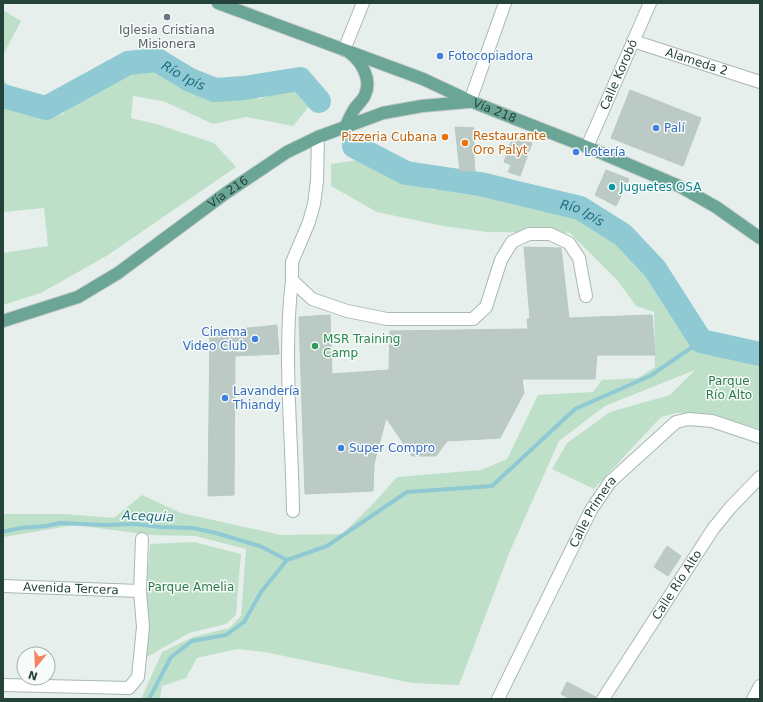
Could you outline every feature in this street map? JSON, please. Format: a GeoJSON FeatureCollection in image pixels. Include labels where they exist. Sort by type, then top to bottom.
{"type":"FeatureCollection","features":[{"type":"Feature","properties":{"kind":"main road","name":"Vía 218"},"geometry":{"type":"LineString","coordinates":[[222,4],[423,79],[470,101],[587,147],[679,186],[716,207],[760,238]]}},
{"type":"Feature","properties":{"kind":"main road"},"geometry":{"type":"LineString","coordinates":[[344,50],[360,61],[366,75],[368,86],[365,95],[345,128]]}},
{"type":"Feature","properties":{"kind":"main road","name":"Vía 216"},"geometry":{"type":"LineString","coordinates":[[3,321],[78,297],[118,273],[226,193],[287,152],[318,137],[383,113],[422,106],[470,101]]}},
{"type":"Feature","properties":{"kind":"street"},"geometry":{"type":"LineString","coordinates":[[344,50],[363,3]]}},
{"type":"Feature","properties":{"kind":"street"},"geometry":{"type":"LineString","coordinates":[[470,101],[505,3]]}},
{"type":"Feature","properties":{"kind":"street","name":"Calle Korobó"},"geometry":{"type":"LineString","coordinates":[[587,147],[650,3]]}},
{"type":"Feature","properties":{"kind":"street","name":"Alameda 2"},"geometry":{"type":"LineString","coordinates":[[633,41],[760,82]]}},
{"type":"Feature","properties":{"kind":"street"},"geometry":{"type":"LineString","coordinates":[[293,511],[288,364],[289,301],[292,280],[292,262],[309,222],[314,204],[317,181],[318,137]]}},
{"type":"Feature","properties":{"kind":"street"},"geometry":{"type":"LineString","coordinates":[[292,280],[312,298],[347,311],[387,319],[473,319],[486,307],[501,260],[512,242],[529,234],[550,234],[569,243],[579,258],[586,296]]}},
{"type":"Feature","properties":{"kind":"street","name":"Calle Primera"},"geometry":{"type":"LineString","coordinates":[[498,699],[590,510],[610,482],[676,422],[689,419],[712,421],[760,437]]}},
{"type":"Feature","properties":{"kind":"street","name":"Calle Río Alto"},"geometry":{"type":"LineString","coordinates":[[603,699],[713,529],[730,508],[760,477]]}},
{"type":"Feature","properties":{"kind":"street"},"geometry":{"type":"LineString","coordinates":[[3,685],[129,688],[138,678],[143,627],[140,591],[142,539]]}},
{"type":"Feature","properties":{"kind":"street","name":"Avenida Tercera"},"geometry":{"type":"LineString","coordinates":[[3,586],[140,591]]}},
{"type":"Feature","properties":{"kind":"street"},"geometry":{"type":"LineString","coordinates":[[753,699],[760,686]]}},
{"type":"Feature","properties":{"kind":"green space"},"geometry":{"type":"Polygon","coordinates":[[[3,10],[21,21],[3,55],[3,10]]]}},
{"type":"Feature","properties":{"kind":"green space"},"geometry":{"type":"Polygon","coordinates":[[[107,60],[190,80],[215,90],[260,99],[296,85],[311,104],[293,126],[246,117],[213,124],[163,101],[133,96],[131,118],[156,124],[214,143],[236,167],[108,255],[41,293],[3,305],[3,253],[48,246],[44,208],[3,212],[3,79],[17,95],[62,115],[88,79],[107,60]]]}},
{"type":"Feature","properties":{"kind":"green space","name":"Parque Río Alto"},"geometry":{"type":"Polygon","coordinates":[[[364,159],[390,174],[433,190],[480,184],[580,208],[623,235],[655,269],[674,308],[709,337],[743,343],[760,349],[760,429],[711,414],[676,413],[661,417],[594,489],[552,469],[567,443],[610,412],[670,395],[695,370],[605,406],[559,441],[510,551],[459,685],[412,683],[265,652],[237,649],[197,658],[186,678],[162,686],[160,699],[141,699],[162,652],[193,637],[229,628],[241,616],[246,549],[195,536],[151,535],[75,525],[3,537],[3,514],[64,514],[114,518],[142,495],[181,513],[281,535],[342,534],[374,503],[397,477],[481,470],[507,459],[538,395],[593,392],[602,380],[638,378],[655,367],[654,312],[636,306],[618,281],[570,233],[487,232],[443,226],[377,212],[331,186],[331,164],[364,159]]]}},
{"type":"Feature","properties":{"kind":"green space","name":"Parque Amelia"},"geometry":{"type":"Polygon","coordinates":[[[194,542],[241,554],[236,615],[226,624],[189,633],[147,657],[146,593],[150,544],[194,542]]]}},
{"type":"Feature","properties":{"kind":"building","name":"Palí"},"geometry":{"type":"Polygon","coordinates":[[[630,90],[701,118],[683,166],[611,138],[630,90]]]}},
{"type":"Feature","properties":{"kind":"building","name":"Restaurante Oro Palyt"},"geometry":{"type":"Polygon","coordinates":[[[455,127],[474,128],[475,171],[460,171],[455,127]]]}},
{"type":"Feature","properties":{"kind":"building"},"geometry":{"type":"Polygon","coordinates":[[[513,136],[532,143],[520,176],[508,172],[511,165],[504,162],[513,136]]]}},
{"type":"Feature","properties":{"kind":"building","name":"Juguetes OSA"},"geometry":{"type":"Polygon","coordinates":[[[606,170],[629,179],[616,206],[595,195],[606,170]]]}},
{"type":"Feature","properties":{"kind":"building"},"geometry":{"type":"Polygon","coordinates":[[[524,247],[561,248],[569,318],[652,315],[655,355],[597,355],[595,379],[522,379],[524,393],[500,438],[447,441],[436,456],[412,456],[386,418],[374,464],[373,491],[305,494],[299,317],[330,315],[332,374],[389,370],[390,331],[528,329],[527,319],[530,319],[524,247]]]}},
{"type":"Feature","properties":{"kind":"building"},"geometry":{"type":"Polygon","coordinates":[[[277,325],[279,354],[235,356],[234,495],[208,496],[210,332],[277,325]]]}},
{"type":"Feature","properties":{"kind":"building"},"geometry":{"type":"Polygon","coordinates":[[[667,546],[681,556],[668,576],[654,567],[667,546]]]}},
{"type":"Feature","properties":{"kind":"building"},"geometry":{"type":"Polygon","coordinates":[[[567,682],[596,697],[596,699],[570,699],[561,694],[567,682]]]}},
{"type":"Feature","properties":{"kind":"waterway","name":"Río Ipís"},"geometry":{"type":"LineString","coordinates":[[3,96],[46,108],[128,63],[157,60],[190,80],[215,90],[244,88],[300,79],[319,101]]}},
{"type":"Feature","properties":{"kind":"waterway","name":"Río Ipís"},"geometry":{"type":"LineString","coordinates":[[354,146],[406,173],[480,184],[580,208],[623,235],[655,269],[701,341],[760,354]]}},
{"type":"Feature","properties":{"kind":"waterway"},"geometry":{"type":"LineString","coordinates":[[149,699],[171,657],[192,641],[226,635],[244,622],[261,592],[287,560],[327,546],[407,492],[492,486],[575,409],[650,376],[701,341]]}},
{"type":"Feature","properties":{"kind":"waterway","name":"Acequia"},"geometry":{"type":"LineString","coordinates":[[3,531],[60,523],[105,525],[134,524],[160,527],[193,528],[260,546],[287,560]]}},
{"type":"Feature","properties":{"kind":"place","name":"Iglesia Cristiana Misionera"},"geometry":{"type":"Point","coordinates":[167,17]}},
{"type":"Feature","properties":{"kind":"place","name":"Fotocopiadora"},"geometry":{"type":"Point","coordinates":[440,56]}},
{"type":"Feature","properties":{"kind":"place","name":"Palí"},"geometry":{"type":"Point","coordinates":[656,128]}},
{"type":"Feature","properties":{"kind":"place","name":"Pizzeria Cubana"},"geometry":{"type":"Point","coordinates":[445,137]}},
{"type":"Feature","properties":{"kind":"place","name":"Restaurante Oro Palyt"},"geometry":{"type":"Point","coordinates":[465,143]}},
{"type":"Feature","properties":{"kind":"place","name":"Lotería"},"geometry":{"type":"Point","coordinates":[576,152]}},
{"type":"Feature","properties":{"kind":"place","name":"Juguetes OSA"},"geometry":{"type":"Point","coordinates":[612,187]}},
{"type":"Feature","properties":{"kind":"place","name":"Cinema Video Club"},"geometry":{"type":"Point","coordinates":[255,339]}},
{"type":"Feature","properties":{"kind":"place","name":"MSR Training Camp"},"geometry":{"type":"Point","coordinates":[315,346]}},
{"type":"Feature","properties":{"kind":"place","name":"Lavandería Thiandy"},"geometry":{"type":"Point","coordinates":[225,398]}},
{"type":"Feature","properties":{"kind":"place","name":"Super Compro"},"geometry":{"type":"Point","coordinates":[341,448]}}]}
